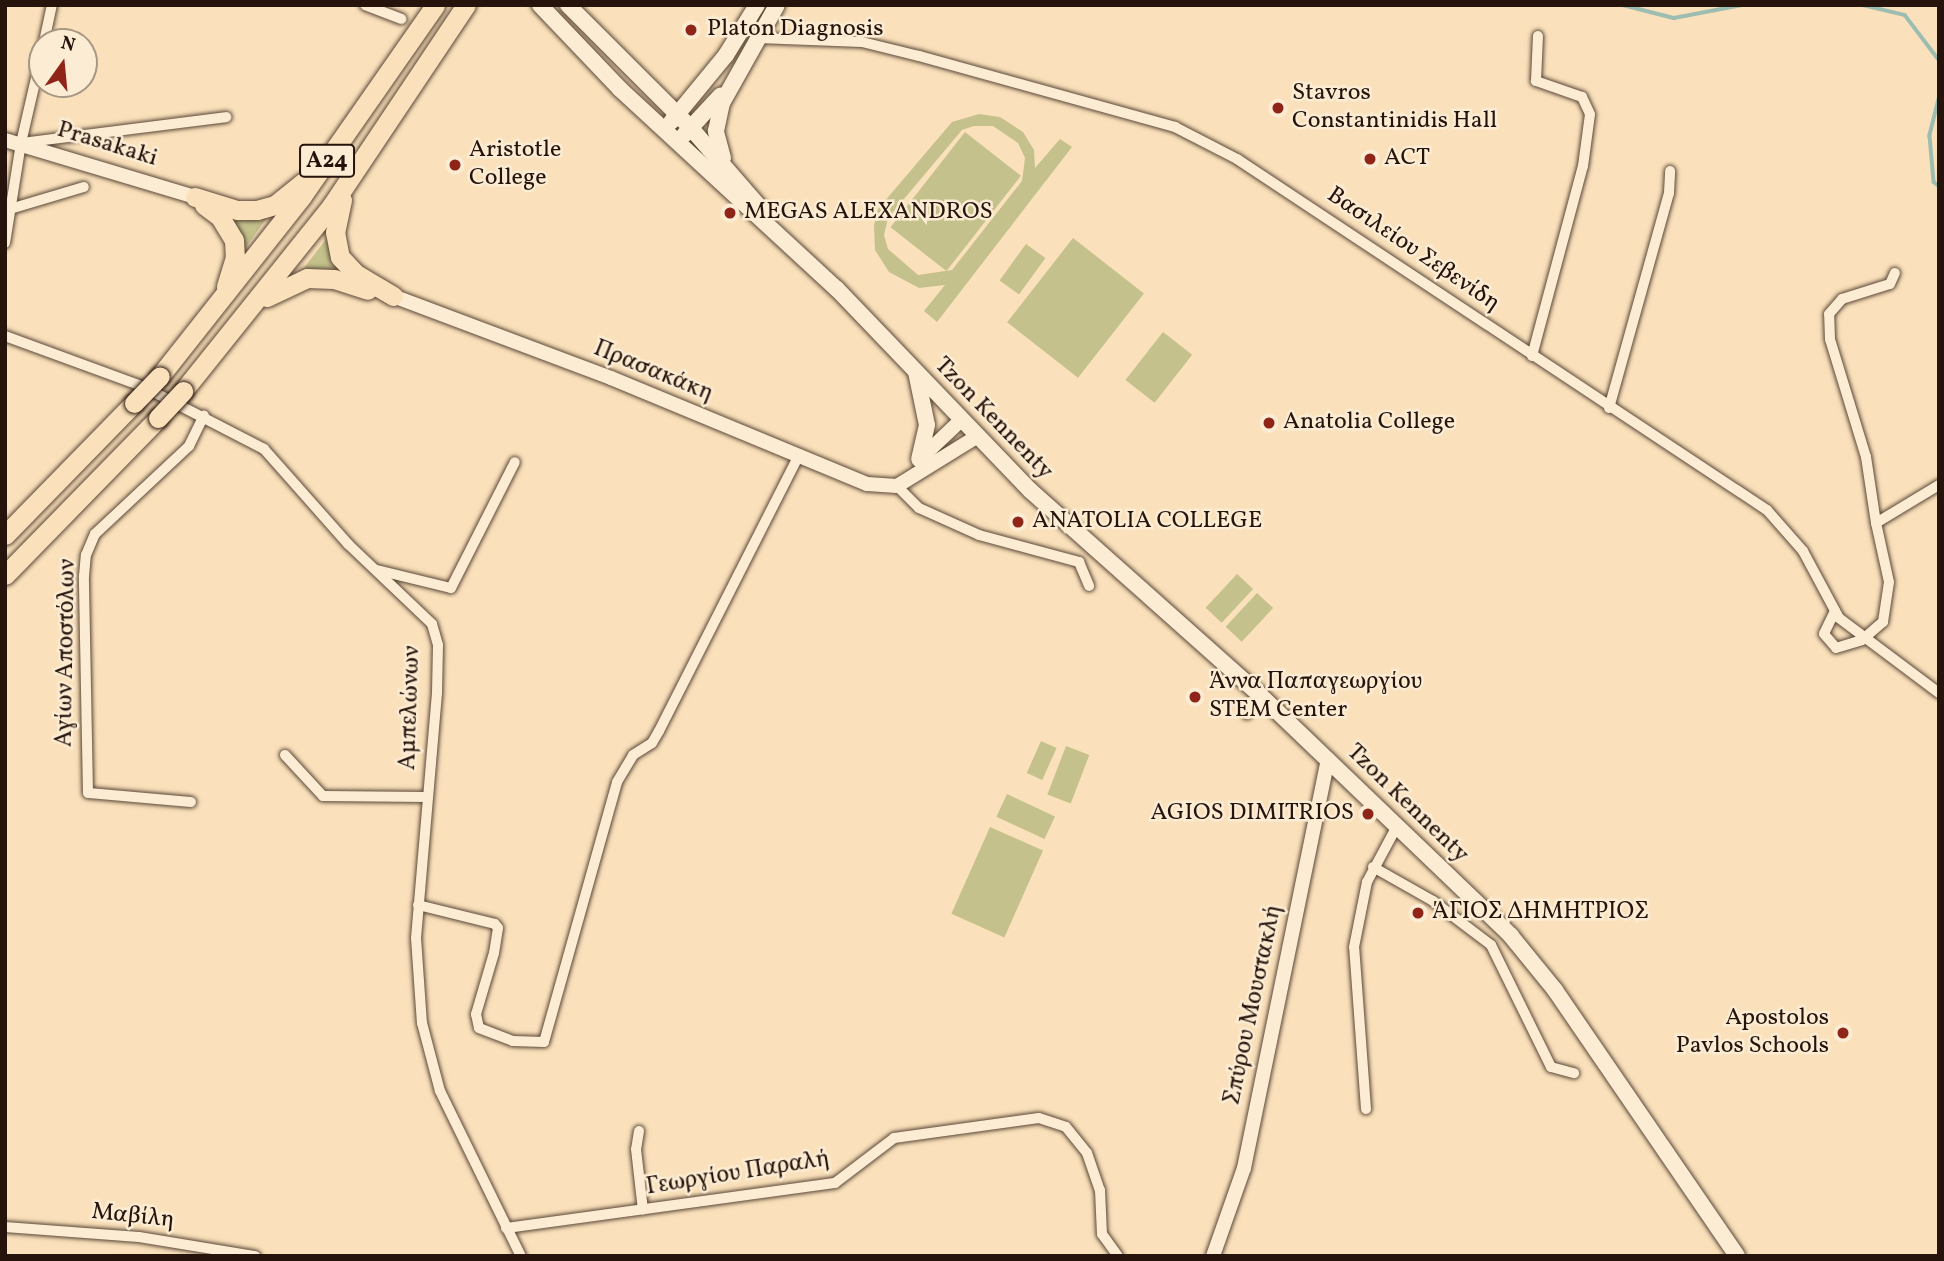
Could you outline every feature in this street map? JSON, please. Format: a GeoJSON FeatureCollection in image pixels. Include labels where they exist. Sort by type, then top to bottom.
{"type":"FeatureCollection","features":[{"type":"Feature","properties":{"kind":"highway","name":"Α24"},"geometry":{"type":"LineString","coordinates":[[5,535],[160,376],[212,312],[325,163],[435,5]]}},
{"type":"Feature","properties":{"kind":"highway","name":"Α24"},"geometry":{"type":"LineString","coordinates":[[5,575],[158,418],[255,306],[352,178],[466,5]]}},
{"type":"Feature","properties":{"kind":"highway"},"geometry":{"type":"LineString","coordinates":[[195,197],[237,210],[264,209],[281,201],[325,163]]}},
{"type":"Feature","properties":{"kind":"highway"},"geometry":{"type":"LineString","coordinates":[[352,178],[335,222],[339,255],[349,268],[393,296]]}},
{"type":"Feature","properties":{"kind":"highway"},"geometry":{"type":"LineString","coordinates":[[195,197],[222,219],[235,244],[230,276],[212,312]]}},
{"type":"Feature","properties":{"kind":"highway"},"geometry":{"type":"LineString","coordinates":[[255,306],[272,292],[307,278],[334,279],[393,296]]}},
{"type":"Feature","properties":{"kind":"main road","name":"Tzon Kennenty"},"geometry":{"type":"LineString","coordinates":[[540,5],[664,130],[778,231],[1071,529],[1259,694],[1397,826],[1539,970],[1737,1256]]}},
{"type":"Feature","properties":{"kind":"main road"},"geometry":{"type":"LineString","coordinates":[[568,5],[678,115]]}},
{"type":"Feature","properties":{"kind":"main road"},"geometry":{"type":"LineString","coordinates":[[664,130],[726,55],[757,5]]}},
{"type":"Feature","properties":{"kind":"main road"},"geometry":{"type":"LineString","coordinates":[[732,172],[719,149],[716,131],[722,103],[777,5]]}},
{"type":"Feature","properties":{"kind":"main road"},"geometry":{"type":"LineString","coordinates":[[678,142],[737,73]]}},
{"type":"Feature","properties":{"kind":"main road","name":"Tzon Kennenty"},"geometry":{"type":"LineString","coordinates":[[678,115],[732,172],[778,231]]}},
{"type":"Feature","properties":{"kind":"main road"},"geometry":{"type":"LineString","coordinates":[[915,370],[927,425],[919,459]]}},
{"type":"Feature","properties":{"kind":"street"},"geometry":{"type":"LineString","coordinates":[[47,28],[52,5]]}},
{"type":"Feature","properties":{"kind":"street"},"geometry":{"type":"LineString","coordinates":[[365,5],[401,19]]}},
{"type":"Feature","properties":{"kind":"street"},"geometry":{"type":"LineString","coordinates":[[1532,356],[1583,166],[1590,114],[1582,97],[1536,81],[1538,36]]}},
{"type":"Feature","properties":{"kind":"street","name":"Βασιλείου Σεβενίδη"},"geometry":{"type":"LineString","coordinates":[[758,38],[869,43],[1175,127],[1247,166],[1775,517],[1811,563],[1835,611],[1862,640],[1939,692]]}},
{"type":"Feature","properties":{"kind":"street"},"geometry":{"type":"LineString","coordinates":[[5,243],[20,143],[31,98]]}},
{"type":"Feature","properties":{"kind":"street"},"geometry":{"type":"LineString","coordinates":[[20,143],[226,117]]}},
{"type":"Feature","properties":{"kind":"street","name":"Prasakaki"},"geometry":{"type":"LineString","coordinates":[[5,140],[195,197]]}},
{"type":"Feature","properties":{"kind":"street"},"geometry":{"type":"LineString","coordinates":[[1609,408],[1669,192],[1670,171]]}},
{"type":"Feature","properties":{"kind":"street"},"geometry":{"type":"LineString","coordinates":[[10,209],[84,187]]}},
{"type":"Feature","properties":{"kind":"street"},"geometry":{"type":"LineString","coordinates":[[1835,611],[1824,630],[1828,644],[1840,648],[1862,640],[1883,622],[1889,582],[1876,523],[1866,457],[1830,339],[1829,314],[1842,299],[1890,284],[1895,273]]}},
{"type":"Feature","properties":{"kind":"street","name":"Πρασακάκη"},"geometry":{"type":"LineString","coordinates":[[393,296],[611,378],[860,482],[902,483]]}},
{"type":"Feature","properties":{"kind":"street","name":"Αμπελώνων"},"geometry":{"type":"LineString","coordinates":[[5,336],[107,372],[204,415],[272,456],[377,570],[432,624],[438,645],[418,905],[417,981],[428,1054],[440,1091],[521,1256]]}},
{"type":"Feature","properties":{"kind":"street","name":"Αγίων Αποστόλων"},"geometry":{"type":"LineString","coordinates":[[191,802],[88,793],[84,576],[86,555],[95,534],[189,446],[204,415]]}},
{"type":"Feature","properties":{"kind":"street"},"geometry":{"type":"LineString","coordinates":[[902,483],[919,459],[962,419]]}},
{"type":"Feature","properties":{"kind":"street"},"geometry":{"type":"LineString","coordinates":[[902,483],[953,456],[978,436]]}},
{"type":"Feature","properties":{"kind":"street"},"geometry":{"type":"LineString","coordinates":[[418,905],[495,924],[498,928],[495,953],[476,1014],[479,1028],[513,1041],[544,1042],[617,782],[633,755],[652,743],[659,731],[798,457]]}},
{"type":"Feature","properties":{"kind":"street"},"geometry":{"type":"LineString","coordinates":[[377,570],[451,587],[515,462]]}},
{"type":"Feature","properties":{"kind":"street"},"geometry":{"type":"LineString","coordinates":[[902,483],[919,508],[979,535],[1079,562],[1089,586]]}},
{"type":"Feature","properties":{"kind":"street"},"geometry":{"type":"LineString","coordinates":[[1876,523],[1939,485]]}},
{"type":"Feature","properties":{"kind":"street"},"geometry":{"type":"LineString","coordinates":[[1247,714],[1259,694]]}},
{"type":"Feature","properties":{"kind":"street"},"geometry":{"type":"LineString","coordinates":[[285,755],[323,796],[427,797]]}},
{"type":"Feature","properties":{"kind":"street","name":"Σπύρου Μουστακλή"},"geometry":{"type":"LineString","coordinates":[[1213,1256],[1244,1168],[1328,760]]}},
{"type":"Feature","properties":{"kind":"street"},"geometry":{"type":"LineString","coordinates":[[1366,1108],[1354,947],[1373,867],[1397,826]]}},
{"type":"Feature","properties":{"kind":"street"},"geometry":{"type":"LineString","coordinates":[[1373,867],[1433,901],[1491,945],[1551,1067],[1574,1073]]}},
{"type":"Feature","properties":{"kind":"street","name":"Γεωργίου Παραλή"},"geometry":{"type":"LineString","coordinates":[[506,1228],[835,1183],[894,1138],[1039,1118],[1066,1127],[1087,1153],[1100,1190],[1102,1234],[1118,1256]]}},
{"type":"Feature","properties":{"kind":"street"},"geometry":{"type":"LineString","coordinates":[[639,1131],[636,1149],[643,1210]]}},
{"type":"Feature","properties":{"kind":"street","name":"Μαβίλη"},"geometry":{"type":"LineString","coordinates":[[5,1227],[139,1237],[255,1256]]}},
{"type":"Feature","properties":{"kind":"shaded area"},"geometry":{"type":"Polygon","coordinates":[[[979,114],[1000,117],[1023,132],[1034,150],[1035,168],[1060,139],[1072,147],[937,322],[924,311],[945,285],[919,288],[889,272],[875,250],[874,225],[878,209],[952,122],[979,114]],[[974,126],[962,130],[888,218],[884,235],[888,249],[918,275],[952,270],[1022,181],[1025,158],[1018,143],[993,126],[974,126]]]}},
{"type":"Feature","properties":{"kind":"shaded area"},"geometry":{"type":"Polygon","coordinates":[[[965,132],[1021,176],[946,271],[891,227],[965,132]]]}},
{"type":"Feature","properties":{"kind":"shaded area"},"geometry":{"type":"Polygon","coordinates":[[[226,214],[269,215],[243,251],[226,214]]]}},
{"type":"Feature","properties":{"kind":"shaded area"},"geometry":{"type":"Polygon","coordinates":[[[327,238],[345,273],[300,273],[327,238]]]}},
{"type":"Feature","properties":{"kind":"shaded area"},"geometry":{"type":"Polygon","coordinates":[[[1073,238],[1144,293],[1078,378],[1007,322],[1073,238]]]}},
{"type":"Feature","properties":{"kind":"shaded area"},"geometry":{"type":"Polygon","coordinates":[[[1026,244],[1045,258],[1019,295],[1000,280],[1026,244]]]}},
{"type":"Feature","properties":{"kind":"shaded area"},"geometry":{"type":"Polygon","coordinates":[[[1163,332],[1192,355],[1155,403],[1125,380],[1163,332]]]}},
{"type":"Feature","properties":{"kind":"shaded area"},"geometry":{"type":"Polygon","coordinates":[[[1237,574],[1253,589],[1222,623],[1206,608],[1237,574]]]}},
{"type":"Feature","properties":{"kind":"shaded area"},"geometry":{"type":"Polygon","coordinates":[[[1257,593],[1273,608],[1242,642],[1226,627],[1257,593]]]}},
{"type":"Feature","properties":{"kind":"shaded area"},"geometry":{"type":"Polygon","coordinates":[[[1041,741],[1057,748],[1042,780],[1027,773],[1041,741]]]}},
{"type":"Feature","properties":{"kind":"shaded area"},"geometry":{"type":"Polygon","coordinates":[[[1066,746],[1089,755],[1071,804],[1047,795],[1066,746]]]}},
{"type":"Feature","properties":{"kind":"shaded area"},"geometry":{"type":"Polygon","coordinates":[[[1007,794],[1055,816],[1044,839],[996,817],[1007,794]]]}},
{"type":"Feature","properties":{"kind":"shaded area"},"geometry":{"type":"Polygon","coordinates":[[[990,827],[1043,851],[1004,937],[951,914],[990,827]]]}},
{"type":"Feature","properties":{"kind":"waterway"},"geometry":{"type":"LineString","coordinates":[[1623,5],[1674,18],[1742,5]]}},
{"type":"Feature","properties":{"kind":"waterway"},"geometry":{"type":"LineString","coordinates":[[1863,5],[1905,15],[1939,60]]}},
{"type":"Feature","properties":{"kind":"waterway"},"geometry":{"type":"LineString","coordinates":[[1939,99],[1930,136],[1934,182],[1939,186]]}},
{"type":"Feature","properties":{"kind":"place","name":"Platon Diagnosis"},"geometry":{"type":"Point","coordinates":[691,30]}},
{"type":"Feature","properties":{"kind":"place","name":"Stavros Constantinidis Hall"},"geometry":{"type":"Point","coordinates":[1278,108]}},
{"type":"Feature","properties":{"kind":"place","name":"ACT"},"geometry":{"type":"Point","coordinates":[1370,159]}},
{"type":"Feature","properties":{"kind":"place","name":"Aristotle College"},"geometry":{"type":"Point","coordinates":[455,165]}},
{"type":"Feature","properties":{"kind":"place","name":"MEGAS ALEXANDROS"},"geometry":{"type":"Point","coordinates":[730,213]}},
{"type":"Feature","properties":{"kind":"place","name":"Anatolia College"},"geometry":{"type":"Point","coordinates":[1269,423]}},
{"type":"Feature","properties":{"kind":"place","name":"ANATOLIA COLLEGE"},"geometry":{"type":"Point","coordinates":[1018,522]}},
{"type":"Feature","properties":{"kind":"place","name":"Άννα Παπαγεωργίου STEM Center"},"geometry":{"type":"Point","coordinates":[1195,697]}},
{"type":"Feature","properties":{"kind":"place","name":"AGIOS DIMITRIOS"},"geometry":{"type":"Point","coordinates":[1368,814]}},
{"type":"Feature","properties":{"kind":"place","name":"ΆΓΙΟΣ ΔΗΜΗΤΡΙΟΣ"},"geometry":{"type":"Point","coordinates":[1418,913]}},
{"type":"Feature","properties":{"kind":"place","name":"Apostolos Pavlos Schools"},"geometry":{"type":"Point","coordinates":[1843,1033]}}]}
